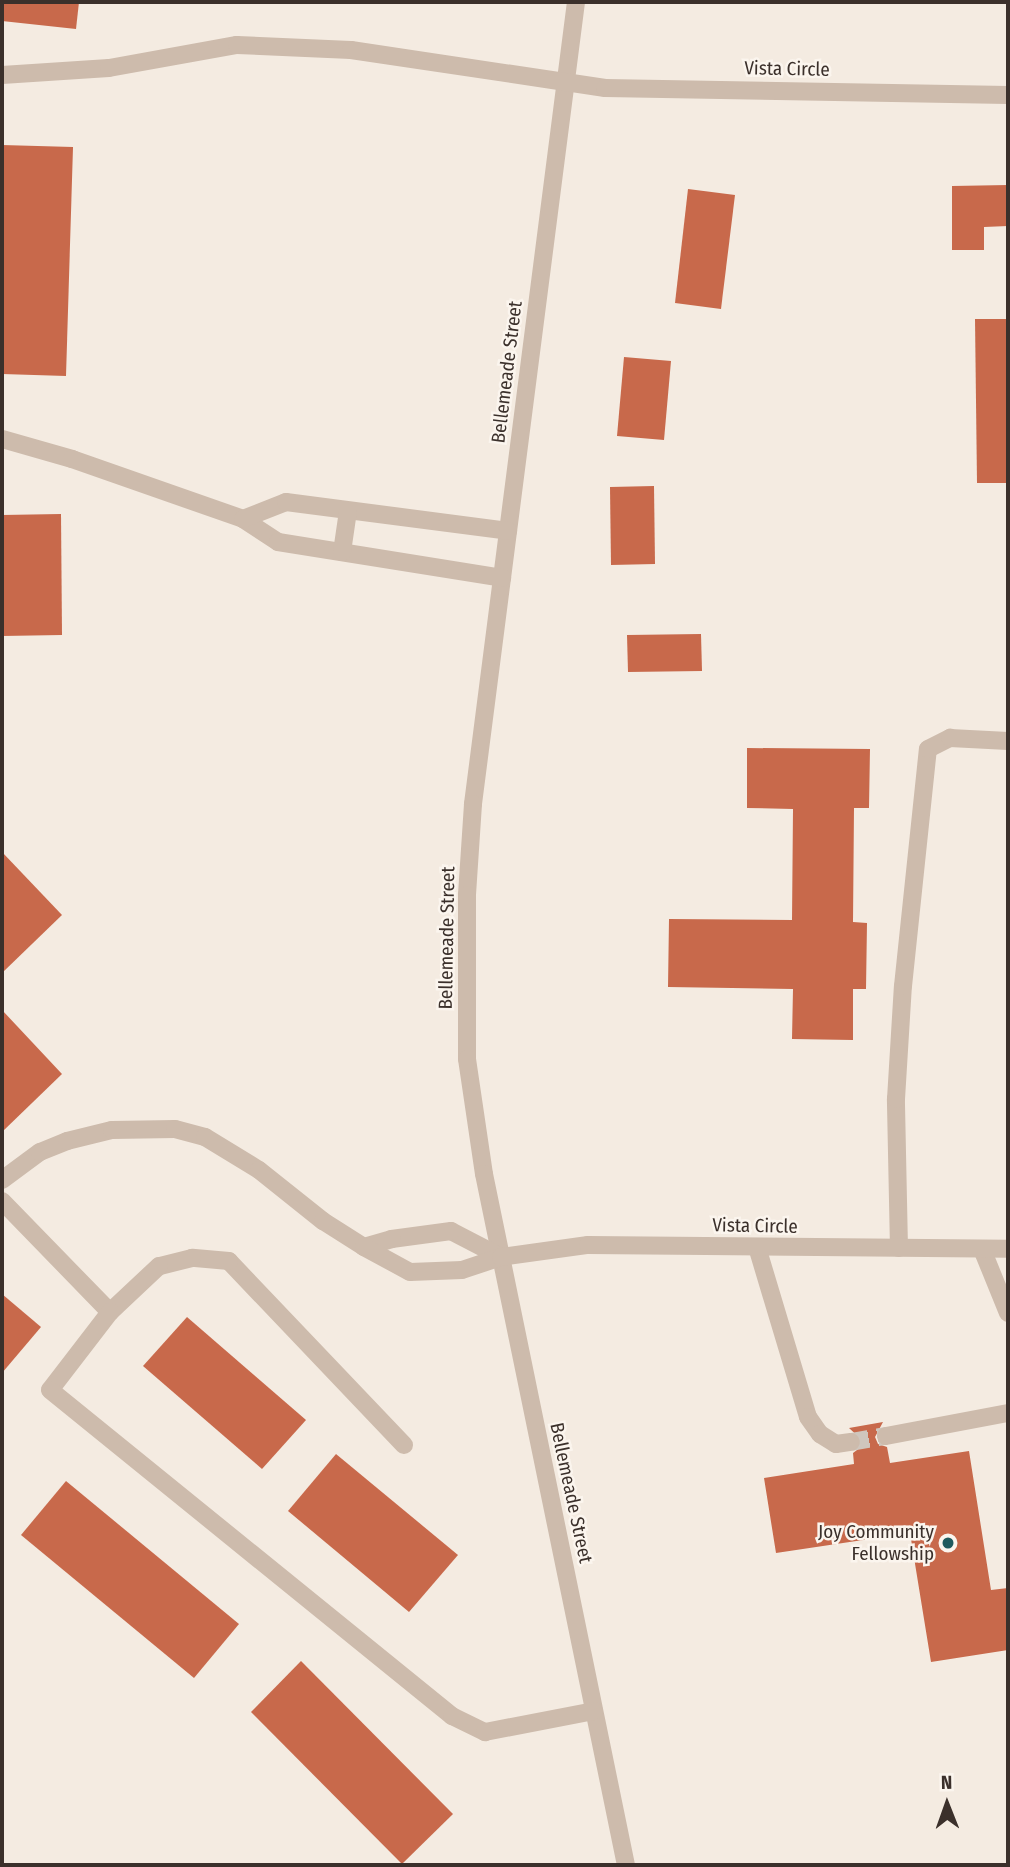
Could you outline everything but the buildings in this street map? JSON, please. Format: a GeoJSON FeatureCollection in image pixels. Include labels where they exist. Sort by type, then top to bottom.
{"type":"FeatureCollection","features":[{"type":"Feature","properties":{"kind":"street","name":"Bellemeade Street"},"geometry":{"type":"LineString","coordinates":[[576,2],[473,804],[467,895],[467,1059],[484,1174],[626,1865]]}},
{"type":"Feature","properties":{"kind":"street","name":"Vista Circle"},"geometry":{"type":"LineString","coordinates":[[2,75],[109,68],[237,45],[351,50],[566,80],[605,88],[1008,95]]}},
{"type":"Feature","properties":{"kind":"street"},"geometry":{"type":"LineString","coordinates":[[2,439],[72,459],[243,519],[278,542],[502,578]]}},
{"type":"Feature","properties":{"kind":"street"},"geometry":{"type":"LineString","coordinates":[[243,519],[286,502],[508,531]]}},
{"type":"Feature","properties":{"kind":"street"},"geometry":{"type":"LineString","coordinates":[[342,552],[348,511]]}},
{"type":"Feature","properties":{"kind":"street"},"geometry":{"type":"LineString","coordinates":[[899,1248],[896,1099],[903,986],[928,749],[950,738],[1008,741]]}},
{"type":"Feature","properties":{"kind":"street","name":"Vista Circle"},"geometry":{"type":"LineString","coordinates":[[2,1180],[29,1159],[67,1141],[113,1130],[175,1129],[205,1137],[259,1170],[323,1221],[410,1272],[462,1270],[501,1256],[588,1245],[1008,1250]]}},
{"type":"Feature","properties":{"kind":"street"},"geometry":{"type":"LineString","coordinates":[[2,1201],[110,1312]]}},
{"type":"Feature","properties":{"kind":"street"},"geometry":{"type":"LineString","coordinates":[[364,1247],[392,1239],[452,1231],[501,1256]]}},
{"type":"Feature","properties":{"kind":"street"},"geometry":{"type":"LineString","coordinates":[[757,1247],[808,1416],[820,1434],[836,1444],[851,1442]]}},
{"type":"Feature","properties":{"kind":"street"},"geometry":{"type":"LineString","coordinates":[[982,1249],[1008,1312]]}},
{"type":"Feature","properties":{"kind":"street"},"geometry":{"type":"LineString","coordinates":[[404,1445],[229,1261],[192,1258],[159,1265],[110,1312],[50,1390],[452,1716],[485,1731],[594,1711]]}},
{"type":"Feature","properties":{"kind":"street"},"geometry":{"type":"LineString","coordinates":[[886,1436],[1008,1413]]}},
{"type":"Feature","properties":{"kind":"tunnel"},"geometry":{"type":"LineString","coordinates":[[851,1442],[886,1436]]}},
{"type":"Feature","properties":{"kind":"place","name":"Joy Community Fellowship"},"geometry":{"type":"Point","coordinates":[948,1543]}}]}
